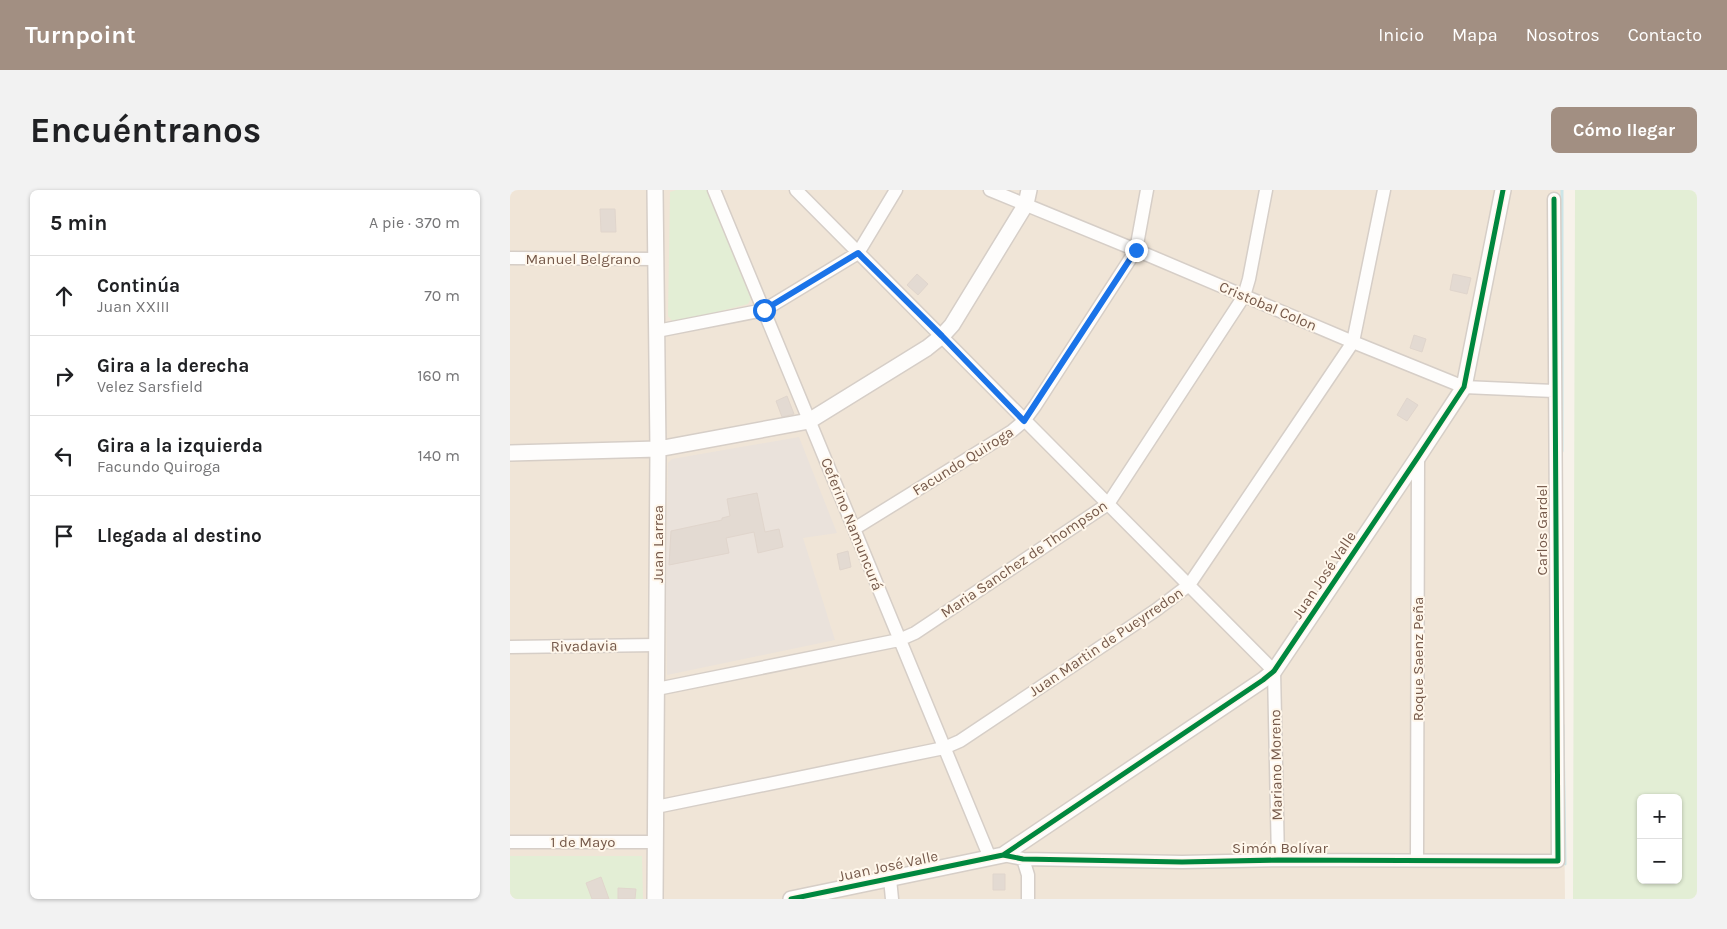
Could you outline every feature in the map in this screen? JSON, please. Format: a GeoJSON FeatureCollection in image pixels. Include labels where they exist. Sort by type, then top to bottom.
{"type":"FeatureCollection","features":[{"type":"Feature","properties":{"kind":"street","name":"Juan Larrea"},"geometry":{"type":"LineString","coordinates":[[655,190],[658,449],[655,899]]}},
{"type":"Feature","properties":{"kind":"street","name":"Ceferino Namuncurá"},"geometry":{"type":"LineString","coordinates":[[714,190],[944,748],[997,857]]}},
{"type":"Feature","properties":{"kind":"street"},"geometry":{"type":"LineString","coordinates":[[796,190],[1274,671]]}},
{"type":"Feature","properties":{"kind":"street"},"geometry":{"type":"LineString","coordinates":[[657,331],[764,310],[858,253],[896,190]]}},
{"type":"Feature","properties":{"kind":"street","name":"Cristobal Colon"},"geometry":{"type":"LineString","coordinates":[[990,190],[1027,197],[1136,250],[1464,387],[1554,391]]}},
{"type":"Feature","properties":{"kind":"street","name":"Facundo Quiroga"},"geometry":{"type":"LineString","coordinates":[[854,529],[1012,431],[1024,421],[1136,250],[1148,190]]}},
{"type":"Feature","properties":{"kind":"street","name":"Maria Sanchez de Thompson"},"geometry":{"type":"LineString","coordinates":[[657,689],[900,640],[915,634],[1108,504],[1244,296],[1266,190]]}},
{"type":"Feature","properties":{"kind":"street","name":"Juan Martin de Pueyrredon"},"geometry":{"type":"LineString","coordinates":[[656,806],[944,748],[960,741],[1156,610],[1190,585],[1353,342],[1384,190]]}},
{"type":"Feature","properties":{"kind":"street","name":"Juan José Valle"},"geometry":{"type":"LineString","coordinates":[[791,899],[997,857],[1274,671],[1464,387],[1503,190]]}},
{"type":"Feature","properties":{"kind":"street"},"geometry":{"type":"LineString","coordinates":[[510,453],[658,449],[809,421],[927,348],[942,336],[952,325],[1027,197]]}},
{"type":"Feature","properties":{"kind":"street","name":"Carlos Gardel"},"geometry":{"type":"LineString","coordinates":[[1554,199],[1558,861]]}},
{"type":"Feature","properties":{"kind":"street","name":"Manuel Belgrano"},"geometry":{"type":"LineString","coordinates":[[510,258],[656,259]]}},
{"type":"Feature","properties":{"kind":"street","name":"Roque Saenz Peña"},"geometry":{"type":"LineString","coordinates":[[1417,860],[1418,457]]}},
{"type":"Feature","properties":{"kind":"street","name":"Rivadavia"},"geometry":{"type":"LineString","coordinates":[[510,647],[657,645]]}},
{"type":"Feature","properties":{"kind":"street","name":"Mariano Moreno"},"geometry":{"type":"LineString","coordinates":[[1274,671],[1278,860]]}},
{"type":"Feature","properties":{"kind":"street","name":"1 de Mayo"},"geometry":{"type":"LineString","coordinates":[[510,842],[656,842]]}},
{"type":"Feature","properties":{"kind":"street","name":"Simón Bolívar"},"geometry":{"type":"LineString","coordinates":[[997,857],[1182,862],[1278,860],[1558,861]]}},
{"type":"Feature","properties":{"kind":"street"},"geometry":{"type":"LineString","coordinates":[[1023,858],[1028,875],[1028,899]]}},
{"type":"Feature","properties":{"kind":"street"},"geometry":{"type":"LineString","coordinates":[[890,879],[892,899]]}},
{"type":"Feature","properties":{"kind":"shaded area"},"geometry":{"type":"Polygon","coordinates":[[[510,190],[1562,190],[1562,595],[1565,899],[510,899],[510,190]]]}},
{"type":"Feature","properties":{"kind":"shaded area"},"geometry":{"type":"Polygon","coordinates":[[[799,437],[837,533],[803,538],[835,640],[667,675],[668,463],[672,459],[799,437]]]}},
{"type":"Feature","properties":{"kind":"green space"},"geometry":{"type":"Polygon","coordinates":[[[676,190],[708,190],[751,298],[748,304],[674,323],[668,316],[670,192],[676,190]]]}},
{"type":"Feature","properties":{"kind":"green space"},"geometry":{"type":"Polygon","coordinates":[[[1575,190],[1697,190],[1697,899],[1573,899],[1575,190]]]}},
{"type":"Feature","properties":{"kind":"green space"},"geometry":{"type":"Polygon","coordinates":[[[510,856],[642,856],[643,899],[510,899],[510,856]]]}},
{"type":"Feature","properties":{"kind":"building"},"geometry":{"type":"Polygon","coordinates":[[[600,209],[615,209],[616,232],[601,232],[600,209]]]}},
{"type":"Feature","properties":{"kind":"building"},"geometry":{"type":"Polygon","coordinates":[[[917,274],[928,284],[918,295],[907,285],[917,274]]]}},
{"type":"Feature","properties":{"kind":"building"},"geometry":{"type":"Polygon","coordinates":[[[1453,274],[1471,278],[1467,294],[1450,290],[1453,274]]]}},
{"type":"Feature","properties":{"kind":"building"},"geometry":{"type":"Polygon","coordinates":[[[1414,335],[1426,339],[1422,352],[1410,348],[1414,335]]]}},
{"type":"Feature","properties":{"kind":"building"},"geometry":{"type":"Polygon","coordinates":[[[787,396],[794,414],[782,417],[776,401],[787,396]]]}},
{"type":"Feature","properties":{"kind":"building"},"geometry":{"type":"Polygon","coordinates":[[[1407,398],[1418,405],[1407,421],[1397,415],[1407,398]]]}},
{"type":"Feature","properties":{"kind":"building"},"geometry":{"type":"Polygon","coordinates":[[[757,493],[765,532],[779,529],[783,547],[758,553],[754,532],[726,538],[729,553],[669,565],[671,531],[722,520],[722,518],[730,516],[727,499],[757,493]]]}},
{"type":"Feature","properties":{"kind":"building"},"geometry":{"type":"Polygon","coordinates":[[[848,551],[851,567],[840,570],[837,554],[848,551]]]}},
{"type":"Feature","properties":{"kind":"building"},"geometry":{"type":"Polygon","coordinates":[[[993,874],[1005,874],[1005,890],[993,890],[993,874]]]}},
{"type":"Feature","properties":{"kind":"building"},"geometry":{"type":"Polygon","coordinates":[[[601,877],[609,899],[592,899],[586,883],[601,877]]]}},
{"type":"Feature","properties":{"kind":"building"},"geometry":{"type":"Polygon","coordinates":[[[618,888],[636,889],[635,899],[618,899],[618,888]]]}},
{"type":"Feature","properties":{"kind":"waterway"},"geometry":{"type":"LineString","coordinates":[[1562,190],[1562,451]]}},
{"type":"Feature","properties":{"kind":"waterway"},"geometry":{"type":"LineString","coordinates":[[1563,725],[1565,864]]}},
{"type":"Feature","properties":{"kind":"cycle path"},"geometry":{"type":"LineString","coordinates":[[791,899],[1003,855],[1274,671],[1464,387],[1503,190]]}},
{"type":"Feature","properties":{"kind":"cycle path"},"geometry":{"type":"LineString","coordinates":[[1003,855],[1023,859],[1182,862],[1278,860],[1558,861],[1554,199]]}},
{"type":"Feature","properties":{"kind":"route"},"geometry":{"type":"LineString","coordinates":[[764,310],[858,253],[1024,421],[1136,250]]}}]}
